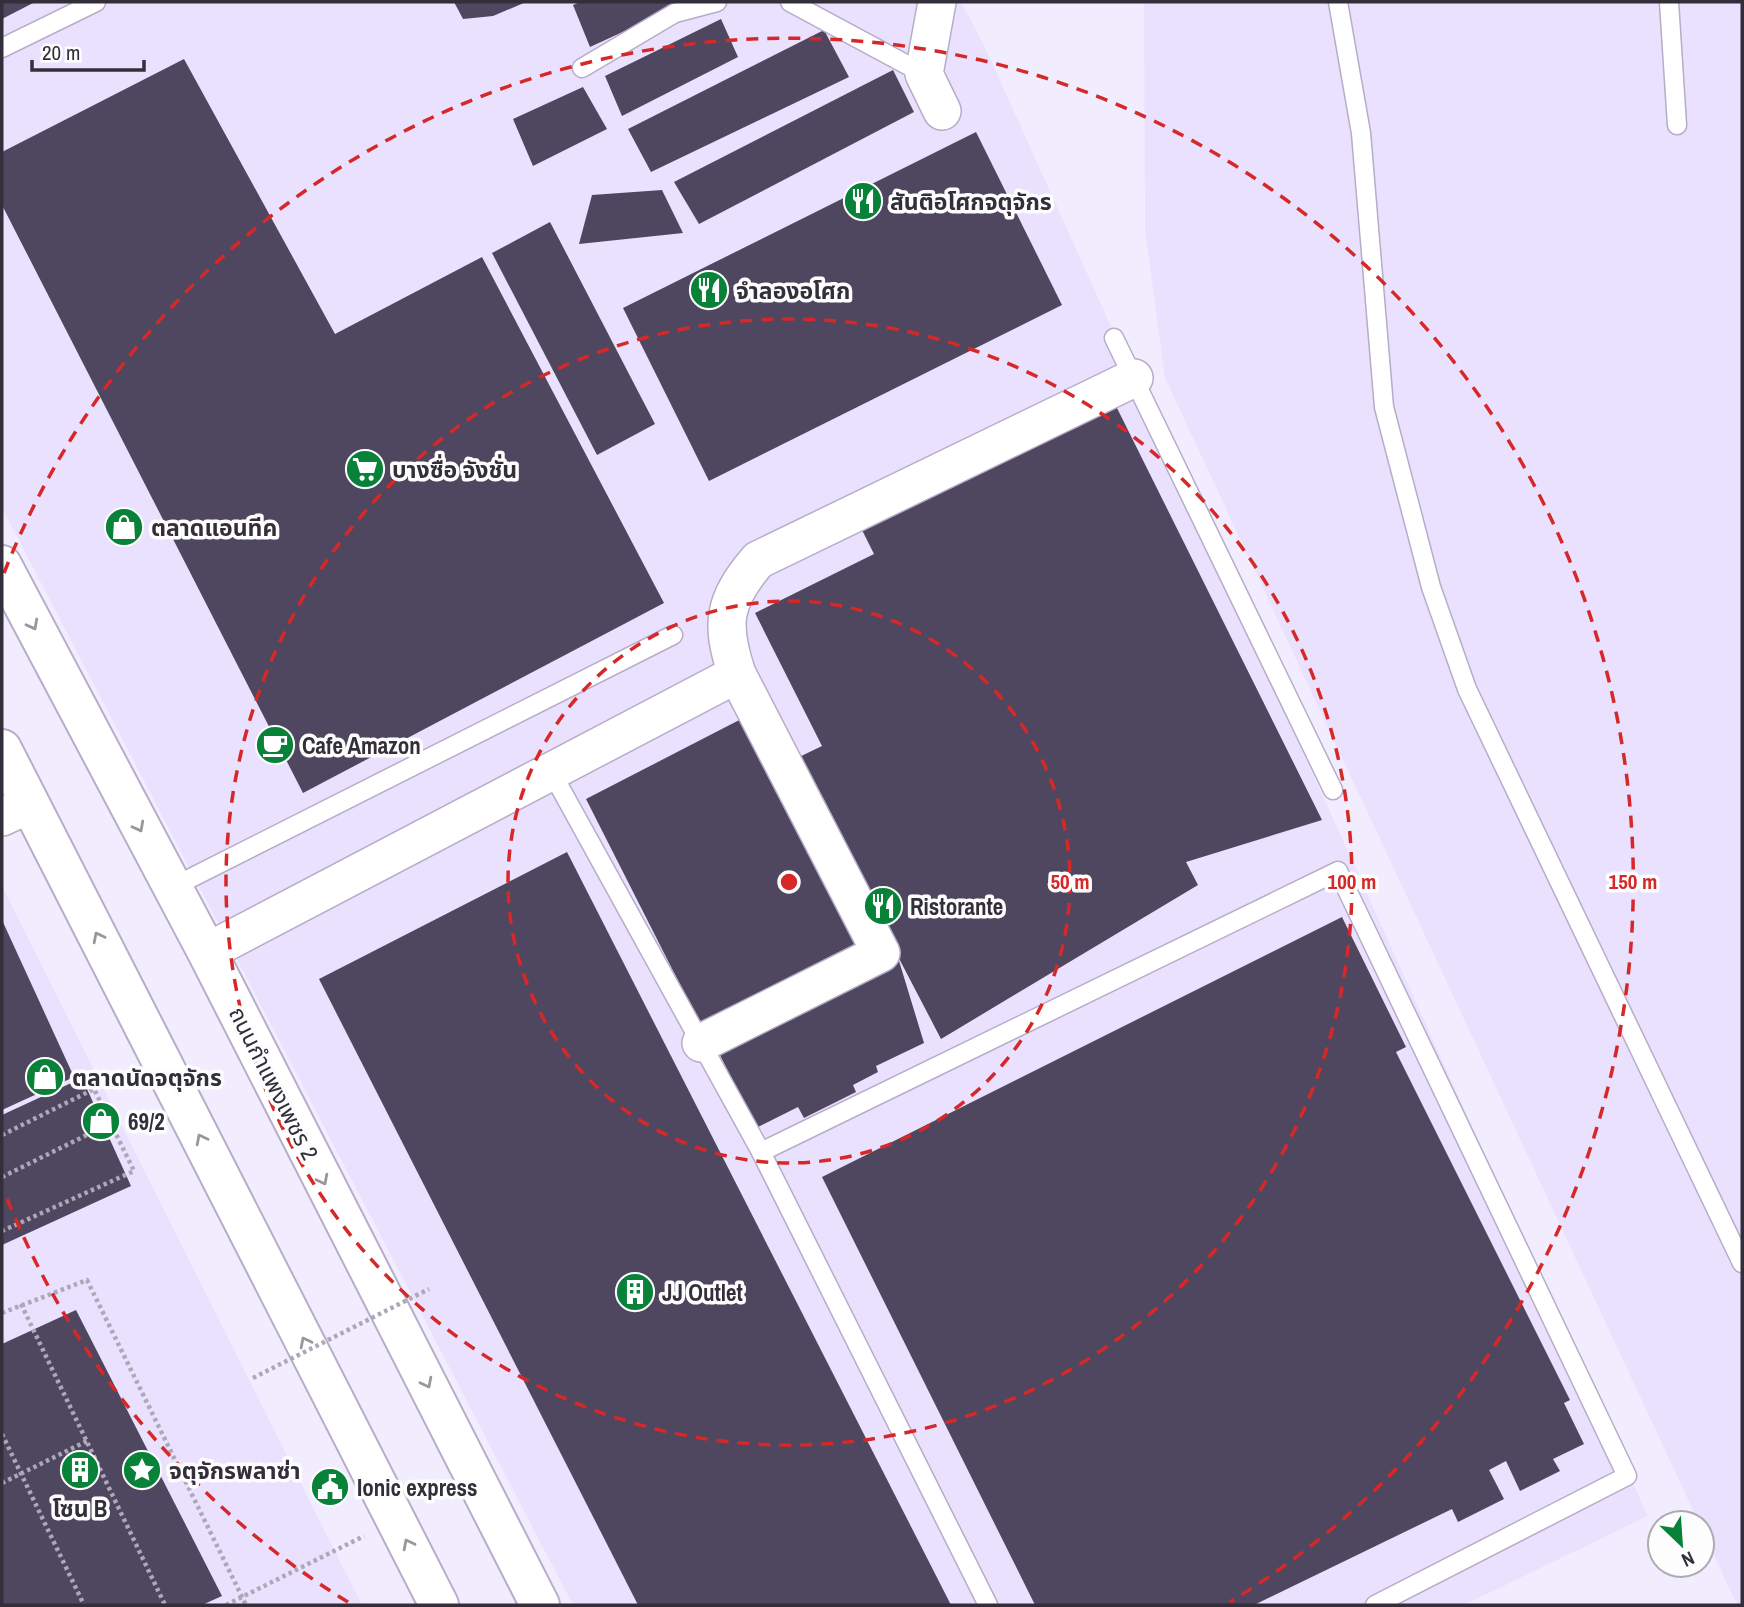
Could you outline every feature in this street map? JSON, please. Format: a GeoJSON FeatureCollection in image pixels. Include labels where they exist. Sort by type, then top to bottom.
{"type":"FeatureCollection","features":[{"type":"Feature","properties":{"kind":"main road","name":"ถนนกำแพงเพชร 2"},"geometry":{"type":"LineString","coordinates":[[2,565],[207,952],[540,1605]]}},
{"type":"Feature","properties":{"kind":"main road"},"geometry":{"type":"LineString","coordinates":[[2,751],[16,811],[439,1605]]}},
{"type":"Feature","properties":{"kind":"street"},"geometry":{"type":"LineString","coordinates":[[937,2],[925,74],[942,111]]}},
{"type":"Feature","properties":{"kind":"street"},"geometry":{"type":"LineString","coordinates":[[701,1043],[881,953],[737,674],[725,639],[728,612],[738,583],[758,560],[1134,379]]}},
{"type":"Feature","properties":{"kind":"street"},"geometry":{"type":"LineString","coordinates":[[207,952],[737,674]]}},
{"type":"Feature","properties":{"kind":"lane"},"geometry":{"type":"LineString","coordinates":[[2,48],[96,2]]}},
{"type":"Feature","properties":{"kind":"lane"},"geometry":{"type":"LineString","coordinates":[[582,68],[675,13],[718,2]]}},
{"type":"Feature","properties":{"kind":"lane"},"geometry":{"type":"LineString","coordinates":[[790,2],[925,74]]}},
{"type":"Feature","properties":{"kind":"lane"},"geometry":{"type":"LineString","coordinates":[[1338,2],[1361,133],[1384,407],[1431,587],[1466,689],[1742,1262]]}},
{"type":"Feature","properties":{"kind":"lane"},"geometry":{"type":"LineString","coordinates":[[1669,2],[1677,125]]}},
{"type":"Feature","properties":{"kind":"lane"},"geometry":{"type":"LineString","coordinates":[[1114,338],[1333,790]]}},
{"type":"Feature","properties":{"kind":"lane"},"geometry":{"type":"LineString","coordinates":[[171,887],[673,635]]}},
{"type":"Feature","properties":{"kind":"lane"},"geometry":{"type":"LineString","coordinates":[[552,773],[761,1152],[988,1605]]}},
{"type":"Feature","properties":{"kind":"lane"},"geometry":{"type":"LineString","coordinates":[[761,1152],[1338,871],[1627,1476],[1376,1605]]}},
{"type":"Feature","properties":{"kind":"path"},"geometry":{"type":"LineString","coordinates":[[2,1135],[93,1089],[134,1171],[2,1231]]}},
{"type":"Feature","properties":{"kind":"path"},"geometry":{"type":"LineString","coordinates":[[2,1177],[111,1123]]}},
{"type":"Feature","properties":{"kind":"path"},"geometry":{"type":"LineString","coordinates":[[2,1313],[87,1280],[246,1605]]}},
{"type":"Feature","properties":{"kind":"path"},"geometry":{"type":"LineString","coordinates":[[253,1378],[429,1289]]}},
{"type":"Feature","properties":{"kind":"path"},"geometry":{"type":"LineString","coordinates":[[21,1304],[165,1605]]}},
{"type":"Feature","properties":{"kind":"path"},"geometry":{"type":"LineString","coordinates":[[2,1434],[84,1605]]}},
{"type":"Feature","properties":{"kind":"path"},"geometry":{"type":"LineString","coordinates":[[2,1483],[87,1441]]}},
{"type":"Feature","properties":{"kind":"path"},"geometry":{"type":"LineString","coordinates":[[226,1605],[396,1520]]}},
{"type":"Feature","properties":{"kind":"shaded area"},"geometry":{"type":"Polygon","coordinates":[[[2,2],[961,2],[984,45],[1646,1512],[1646,1517],[1464,1605],[573,1605],[2,508],[2,2]]]}},
{"type":"Feature","properties":{"kind":"shaded area"},"geometry":{"type":"Polygon","coordinates":[[[1144,2],[1742,2],[1742,1605],[1737,1605],[1716,1560],[1716,1509],[1692,1509],[1165,378],[1145,231],[1144,2]]]}},
{"type":"Feature","properties":{"kind":"shaded area","name":"จตุจักรพลาซ่า"},"geometry":{"type":"Polygon","coordinates":[[[2,886],[362,1605],[2,1605],[2,886]]]}},
{"type":"Feature","properties":{"kind":"building"},"geometry":{"type":"Polygon","coordinates":[[[2,2],[35,2],[2,19],[2,2]]]}},
{"type":"Feature","properties":{"kind":"building"},"geometry":{"type":"Polygon","coordinates":[[[454,2],[526,2],[493,16],[463,19],[454,2]]]}},
{"type":"Feature","properties":{"kind":"building"},"geometry":{"type":"Polygon","coordinates":[[[580,2],[688,2],[590,47],[573,5],[580,2]]]}},
{"type":"Feature","properties":{"kind":"building"},"geometry":{"type":"Polygon","coordinates":[[[721,19],[738,57],[622,116],[605,76],[721,19]]]}},
{"type":"Feature","properties":{"kind":"building"},"geometry":{"type":"Polygon","coordinates":[[[824,30],[849,77],[651,172],[628,129],[824,30]]]}},
{"type":"Feature","properties":{"kind":"building","name":"บางซื่อ จังชั่น"},"geometry":{"type":"Polygon","coordinates":[[[184,59],[335,334],[482,257],[664,603],[303,793],[2,205],[2,152],[184,59]]]}},
{"type":"Feature","properties":{"kind":"building"},"geometry":{"type":"Polygon","coordinates":[[[893,70],[914,112],[699,224],[674,182],[893,70]]]}},
{"type":"Feature","properties":{"kind":"building"},"geometry":{"type":"Polygon","coordinates":[[[583,87],[607,129],[533,166],[513,119],[583,87]]]}},
{"type":"Feature","properties":{"kind":"building"},"geometry":{"type":"Polygon","coordinates":[[[976,132],[1062,305],[709,481],[623,308],[976,132]]]}},
{"type":"Feature","properties":{"kind":"building"},"geometry":{"type":"Polygon","coordinates":[[[662,190],[683,233],[579,244],[592,195],[662,190]]]}},
{"type":"Feature","properties":{"kind":"building"},"geometry":{"type":"Polygon","coordinates":[[[550,222],[655,424],[597,455],[492,253],[550,222]]]}},
{"type":"Feature","properties":{"kind":"building"},"geometry":{"type":"Polygon","coordinates":[[[1115,404],[1322,820],[1186,862],[1198,885],[941,1039],[795,759],[822,746],[755,613],[874,554],[862,530],[1115,404]]]}},
{"type":"Feature","properties":{"kind":"building"},"geometry":{"type":"Polygon","coordinates":[[[749,715],[863,940],[700,1024],[586,799],[749,715]]]}},
{"type":"Feature","properties":{"kind":"building","name":"JJ Outlet"},"geometry":{"type":"Polygon","coordinates":[[[567,852],[951,1605],[638,1605],[319,979],[567,852]]]}},
{"type":"Feature","properties":{"kind":"building"},"geometry":{"type":"Polygon","coordinates":[[[1342,917],[1406,1047],[1396,1052],[1570,1400],[1564,1403],[1584,1444],[1553,1459],[1560,1471],[1520,1491],[1506,1461],[1489,1470],[1504,1499],[1458,1522],[1452,1509],[1254,1605],[1035,1605],[822,1177],[1342,917]]]}},
{"type":"Feature","properties":{"kind":"building"},"geometry":{"type":"Polygon","coordinates":[[[2,920],[74,1077],[2,1110],[2,920]]]}},
{"type":"Feature","properties":{"kind":"building"},"geometry":{"type":"Polygon","coordinates":[[[896,951],[924,1043],[876,1066],[878,1072],[853,1085],[856,1092],[804,1118],[798,1107],[756,1128],[718,1051],[896,951]]]}},
{"type":"Feature","properties":{"kind":"building"},"geometry":{"type":"Polygon","coordinates":[[[82,1078],[131,1186],[2,1245],[2,1115],[82,1078]]]}},
{"type":"Feature","properties":{"kind":"building","name":"โซน B"},"geometry":{"type":"Polygon","coordinates":[[[76,1310],[222,1596],[202,1605],[2,1605],[2,1344],[76,1310]]]}},
{"type":"Feature","properties":{"kind":"place","name":"สันติอโศกจตุจักร"},"geometry":{"type":"Point","coordinates":[863,201]}},
{"type":"Feature","properties":{"kind":"place","name":"จำลองอโศก"},"geometry":{"type":"Point","coordinates":[709,290]}},
{"type":"Feature","properties":{"kind":"place","name":"บางซื่อ จังชั่น"},"geometry":{"type":"Point","coordinates":[365,469]}},
{"type":"Feature","properties":{"kind":"place","name":"ตลาดแอนทีค"},"geometry":{"type":"Point","coordinates":[124,527]}},
{"type":"Feature","properties":{"kind":"place","name":"Cafe Amazon"},"geometry":{"type":"Point","coordinates":[275,745]}},
{"type":"Feature","properties":{"kind":"place","name":"Ristorante"},"geometry":{"type":"Point","coordinates":[883,906]}},
{"type":"Feature","properties":{"kind":"place","name":"ตลาดนัดจตุจักร"},"geometry":{"type":"Point","coordinates":[45,1077]}},
{"type":"Feature","properties":{"kind":"place","name":"69/2"},"geometry":{"type":"Point","coordinates":[101,1121]}},
{"type":"Feature","properties":{"kind":"place","name":"JJ Outlet"},"geometry":{"type":"Point","coordinates":[635,1292]}},
{"type":"Feature","properties":{"kind":"place","name":"โซน B"},"geometry":{"type":"Point","coordinates":[80,1470]}},
{"type":"Feature","properties":{"kind":"place","name":"จตุจักรพลาซ่า"},"geometry":{"type":"Point","coordinates":[142,1470]}},
{"type":"Feature","properties":{"kind":"place","name":"Ionic express"},"geometry":{"type":"Point","coordinates":[330,1487]}}]}
